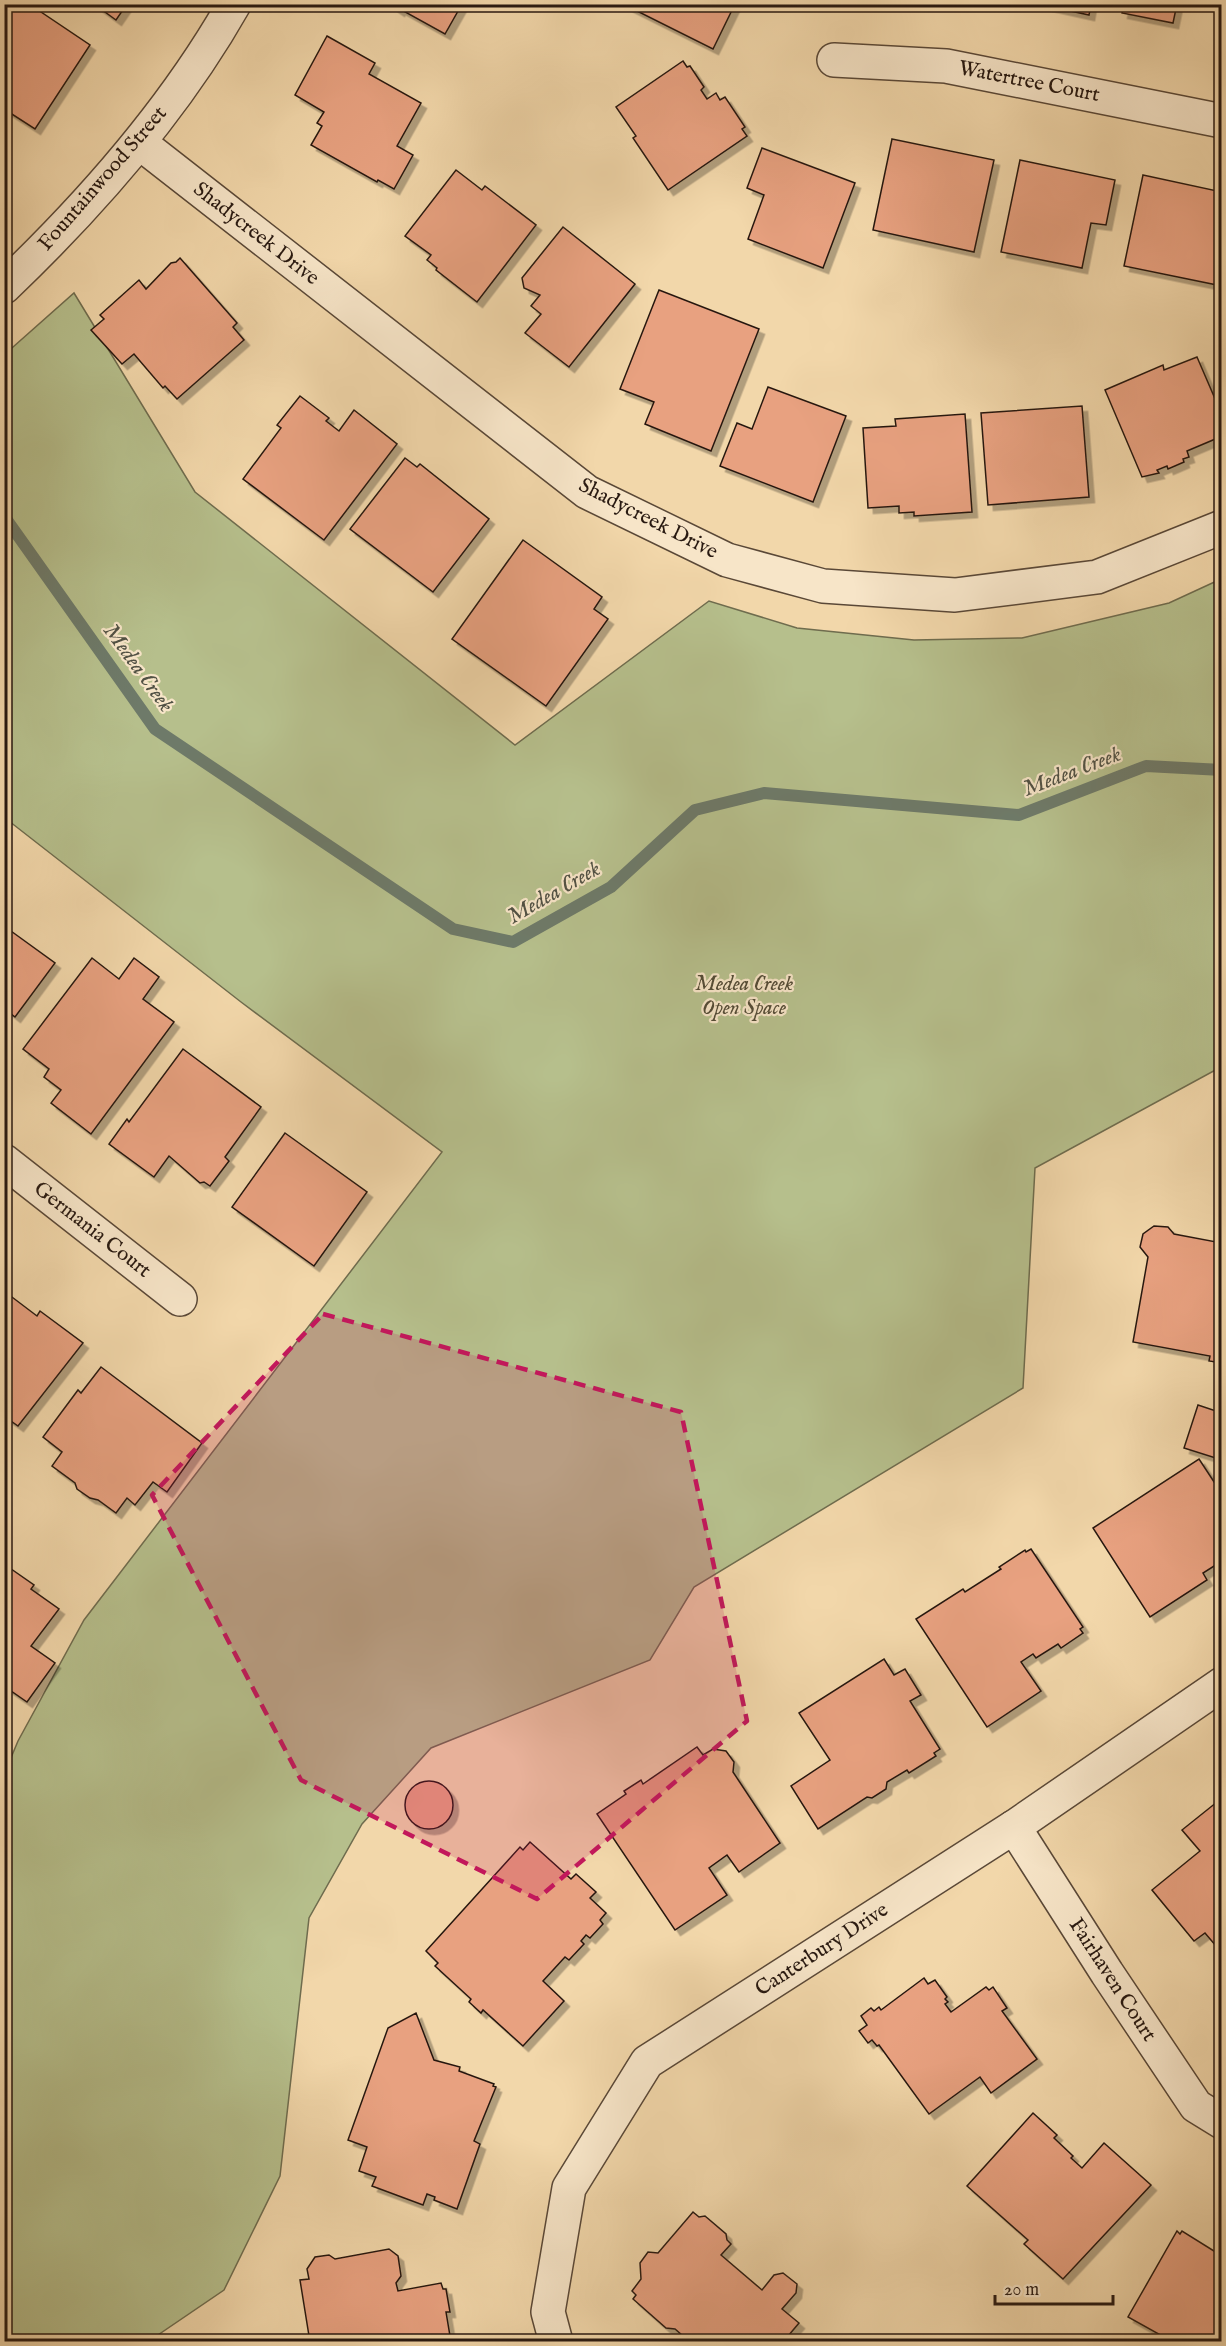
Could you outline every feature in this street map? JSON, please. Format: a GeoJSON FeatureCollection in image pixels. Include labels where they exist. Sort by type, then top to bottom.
{"type":"FeatureCollection","features":[{"type":"Feature","properties":{"kind":"street","name":"Fountainwood Street"},"geometry":{"type":"LineString","coordinates":[[4,286],[46,247],[140,143],[212,43],[234,4]]}},
{"type":"Feature","properties":{"kind":"street","name":"Watertree Court"},"geometry":{"type":"LineString","coordinates":[[834,60],[946,66],[1221,121]]}},
{"type":"Feature","properties":{"kind":"street","name":"Shadycreek Drive"},"geometry":{"type":"LineString","coordinates":[[140,143],[587,492],[728,560],[823,586],[955,595],[1097,577],[1221,527]]}},
{"type":"Feature","properties":{"kind":"street","name":"Germania Court"},"geometry":{"type":"LineString","coordinates":[[4,1161],[180,1299]]}},
{"type":"Feature","properties":{"kind":"street","name":"Canterbury Drive"},"geometry":{"type":"LineString","coordinates":[[552,2327],[569,2188],[647,2062],[1014,1827],[1221,1684]]}},
{"type":"Feature","properties":{"kind":"street","name":"Fairhaven Court"},"geometry":{"type":"LineString","coordinates":[[1014,1827],[1196,2106],[1221,2122]]}},
{"type":"Feature","properties":{"kind":"highlighted area"},"geometry":{"type":"Polygon","coordinates":[[[323,1314],[681,1412],[747,1721],[537,1899],[301,1780],[152,1495],[323,1314]]]}},
{"type":"Feature","properties":{"kind":"green space","name":"Medea Creek Open Space"},"geometry":{"type":"Polygon","coordinates":[[[74,293],[195,492],[515,745],[709,601],[797,628],[914,640],[1022,638],[1169,603],[1221,579],[1221,1067],[1035,1168],[1023,1388],[694,1587],[650,1660],[431,1748],[362,1824],[309,1918],[280,2176],[224,2290],[149,2341],[5,2341],[5,1772],[18,1741],[84,1620],[442,1152],[241,1002],[5,818],[4,355],[74,293]]]}},
{"type":"Feature","properties":{"kind":"building"},"geometry":{"type":"Polygon","coordinates":[[[8,4],[29,4],[90,45],[35,129],[4,109],[4,9],[8,4]]]}},
{"type":"Feature","properties":{"kind":"building"},"geometry":{"type":"Polygon","coordinates":[[[94,4],[127,4],[116,20],[94,4]]]}},
{"type":"Feature","properties":{"kind":"building"},"geometry":{"type":"Polygon","coordinates":[[[389,4],[462,4],[445,34],[389,4]]]}},
{"type":"Feature","properties":{"kind":"building"},"geometry":{"type":"Polygon","coordinates":[[[623,4],[735,4],[713,49],[623,4]]]}},
{"type":"Feature","properties":{"kind":"building"},"geometry":{"type":"Polygon","coordinates":[[[1039,4],[1091,4],[1089,15],[1039,4]]]}},
{"type":"Feature","properties":{"kind":"building"},"geometry":{"type":"Polygon","coordinates":[[[1124,4],[1177,4],[1173,23],[1122,13],[1124,4]]]}},
{"type":"Feature","properties":{"kind":"building"},"geometry":{"type":"Polygon","coordinates":[[[327,36],[375,63],[369,74],[421,103],[397,146],[413,155],[394,189],[311,145],[322,126],[317,123],[324,112],[295,95],[327,36]]]}},
{"type":"Feature","properties":{"kind":"building"},"geometry":{"type":"Polygon","coordinates":[[[683,61],[687,67],[690,66],[704,87],[701,90],[707,99],[716,93],[720,100],[725,97],[745,127],[742,129],[747,136],[668,190],[633,138],[636,136],[616,107],[683,61]]]}},
{"type":"Feature","properties":{"kind":"building"},"geometry":{"type":"Polygon","coordinates":[[[892,139],[994,160],[974,252],[873,230],[892,139]]]}},
{"type":"Feature","properties":{"kind":"building"},"geometry":{"type":"Polygon","coordinates":[[[762,148],[855,183],[823,268],[748,239],[764,195],[747,188],[762,148]]]}},
{"type":"Feature","properties":{"kind":"building"},"geometry":{"type":"Polygon","coordinates":[[[1020,160],[1115,180],[1106,225],[1091,223],[1082,268],[1001,252],[1020,160]]]}},
{"type":"Feature","properties":{"kind":"building"},"geometry":{"type":"Polygon","coordinates":[[[456,170],[482,190],[485,186],[536,225],[477,302],[436,270],[437,268],[427,260],[431,255],[405,236],[456,170]]]}},
{"type":"Feature","properties":{"kind":"building"},"geometry":{"type":"Polygon","coordinates":[[[1143,175],[1222,192],[1222,286],[1124,266],[1143,175]]]}},
{"type":"Feature","properties":{"kind":"building"},"geometry":{"type":"Polygon","coordinates":[[[563,227],[635,284],[569,367],[525,333],[541,314],[531,306],[540,295],[524,288],[522,278],[563,227]]]}},
{"type":"Feature","properties":{"kind":"building"},"geometry":{"type":"Polygon","coordinates":[[[180,258],[237,323],[233,327],[244,340],[177,399],[165,386],[163,388],[134,354],[122,364],[91,330],[104,319],[100,315],[139,280],[146,289],[171,263],[180,258]]]}},
{"type":"Feature","properties":{"kind":"building"},"geometry":{"type":"Polygon","coordinates":[[[659,290],[759,329],[711,451],[645,424],[654,402],[620,389],[659,290]]]}},
{"type":"Feature","properties":{"kind":"building"},"geometry":{"type":"Polygon","coordinates":[[[1197,357],[1222,415],[1222,432],[1218,433],[1220,437],[1187,451],[1189,457],[1183,459],[1184,462],[1168,469],[1167,466],[1157,470],[1159,473],[1142,477],[1105,390],[1163,365],[1164,370],[1197,357]]]}},
{"type":"Feature","properties":{"kind":"building"},"geometry":{"type":"Polygon","coordinates":[[[768,387],[846,416],[813,502],[720,466],[737,423],[752,429],[768,387]]]}},
{"type":"Feature","properties":{"kind":"building"},"geometry":{"type":"Polygon","coordinates":[[[300,396],[329,418],[326,421],[339,431],[354,410],[397,444],[324,540],[243,479],[281,428],[277,425],[300,396]]]}},
{"type":"Feature","properties":{"kind":"building"},"geometry":{"type":"Polygon","coordinates":[[[1082,406],[1089,497],[988,505],[981,413],[1082,406]]]}},
{"type":"Feature","properties":{"kind":"building"},"geometry":{"type":"Polygon","coordinates":[[[965,414],[972,512],[914,516],[914,512],[899,513],[899,506],[868,508],[863,428],[896,426],[895,419],[965,414]]]}},
{"type":"Feature","properties":{"kind":"building"},"geometry":{"type":"Polygon","coordinates":[[[405,458],[417,467],[420,464],[489,519],[433,592],[350,529],[405,458]]]}},
{"type":"Feature","properties":{"kind":"building"},"geometry":{"type":"Polygon","coordinates":[[[523,540],[602,597],[594,609],[608,619],[546,706],[452,639],[523,540]]]}},
{"type":"Feature","properties":{"kind":"building"},"geometry":{"type":"Polygon","coordinates":[[[4,926],[55,963],[15,1017],[6,1010],[4,1011],[4,926]]]}},
{"type":"Feature","properties":{"kind":"building"},"geometry":{"type":"Polygon","coordinates":[[[92,958],[119,979],[134,958],[159,977],[143,999],[174,1022],[91,1134],[51,1103],[61,1090],[44,1077],[49,1069],[23,1049],[92,958]]]}},
{"type":"Feature","properties":{"kind":"building"},"geometry":{"type":"Polygon","coordinates":[[[183,1049],[261,1107],[225,1157],[229,1161],[210,1186],[204,1182],[200,1183],[169,1156],[154,1177],[109,1144],[127,1119],[129,1122],[183,1049]]]}},
{"type":"Feature","properties":{"kind":"building"},"geometry":{"type":"Polygon","coordinates":[[[285,1133],[367,1192],[314,1266],[232,1207],[285,1133]]]}},
{"type":"Feature","properties":{"kind":"building"},"geometry":{"type":"Polygon","coordinates":[[[1154,1226],[1168,1227],[1174,1234],[1222,1243],[1222,1363],[1209,1361],[1210,1356],[1133,1342],[1148,1257],[1140,1247],[1143,1234],[1154,1226]]]}},
{"type":"Feature","properties":{"kind":"building"},"geometry":{"type":"Polygon","coordinates":[[[4,1291],[37,1316],[40,1311],[83,1343],[18,1426],[4,1416],[4,1291]]]}},
{"type":"Feature","properties":{"kind":"building"},"geometry":{"type":"Polygon","coordinates":[[[101,1367],[202,1443],[167,1492],[153,1482],[135,1505],[127,1498],[116,1513],[77,1489],[75,1483],[52,1466],[62,1452],[43,1437],[78,1390],[81,1393],[101,1367]]]}},
{"type":"Feature","properties":{"kind":"building"},"geometry":{"type":"Polygon","coordinates":[[[1198,1405],[1222,1413],[1222,1460],[1184,1448],[1198,1405]]]}},
{"type":"Feature","properties":{"kind":"building"},"geometry":{"type":"Polygon","coordinates":[[[1199,1459],[1222,1494],[1222,1561],[1203,1573],[1207,1580],[1150,1617],[1093,1528],[1199,1459]]]}},
{"type":"Feature","properties":{"kind":"building"},"geometry":{"type":"Polygon","coordinates":[[[1031,1549],[1083,1627],[1080,1629],[1083,1633],[1061,1648],[1058,1644],[1036,1658],[1033,1654],[1021,1662],[1041,1691],[987,1727],[916,1619],[963,1589],[965,1592],[1001,1569],[999,1567],[1025,1550],[1026,1552],[1031,1549]]]}},
{"type":"Feature","properties":{"kind":"building"},"geometry":{"type":"Polygon","coordinates":[[[4,1564],[34,1585],[31,1589],[59,1609],[31,1646],[55,1663],[27,1702],[4,1686],[4,1678],[9,1672],[4,1669],[4,1564]]]}},
{"type":"Feature","properties":{"kind":"building"},"geometry":{"type":"Polygon","coordinates":[[[884,1659],[894,1675],[905,1669],[921,1695],[910,1701],[940,1749],[934,1753],[936,1756],[909,1773],[907,1770],[887,1782],[886,1789],[872,1798],[867,1797],[818,1829],[791,1786],[830,1760],[799,1713],[884,1659]]]}},
{"type":"Feature","properties":{"kind":"building"},"geometry":{"type":"Polygon","coordinates":[[[697,1747],[703,1755],[713,1749],[726,1751],[734,1762],[733,1772],[780,1843],[739,1872],[727,1855],[709,1868],[727,1895],[675,1930],[597,1814],[626,1794],[624,1791],[641,1780],[643,1784],[697,1747]]]}},
{"type":"Feature","properties":{"kind":"building"},"geometry":{"type":"Polygon","coordinates":[[[429,1781],[446,1788],[453,1805],[446,1822],[429,1829],[412,1822],[405,1805],[412,1788],[429,1781]]]}},
{"type":"Feature","properties":{"kind":"building"},"geometry":{"type":"Polygon","coordinates":[[[1222,1798],[1222,1953],[1205,1933],[1194,1941],[1152,1890],[1200,1851],[1182,1830],[1222,1798]]]}},
{"type":"Feature","properties":{"kind":"building"},"geometry":{"type":"Polygon","coordinates":[[[530,1842],[571,1879],[576,1874],[596,1892],[590,1898],[606,1913],[600,1920],[603,1924],[590,1938],[586,1935],[581,1941],[584,1944],[569,1960],[565,1957],[543,1981],[564,2001],[523,2046],[483,2010],[481,2013],[469,2002],[471,1999],[435,1966],[438,1963],[426,1951],[520,1847],[523,1850],[530,1842]]]}},
{"type":"Feature","properties":{"kind":"building"},"geometry":{"type":"Polygon","coordinates":[[[924,1978],[928,1984],[935,1980],[947,1997],[945,1999],[948,2002],[945,2004],[951,2012],[986,1987],[989,1990],[993,1987],[1007,2008],[1002,2011],[1037,2059],[991,2093],[980,2077],[929,2114],[879,2045],[877,2046],[872,2040],[868,2043],[859,2031],[867,2025],[861,2016],[871,2008],[874,2011],[879,2007],[881,2010],[924,1978]]]}},
{"type":"Feature","properties":{"kind":"building"},"geometry":{"type":"Polygon","coordinates":[[[416,2013],[434,2060],[460,2067],[459,2071],[494,2084],[493,2086],[496,2087],[474,2141],[480,2144],[457,2209],[434,2200],[435,2197],[427,2194],[423,2205],[372,2186],[376,2177],[359,2171],[367,2147],[348,2140],[388,2028],[416,2013]]]}},
{"type":"Feature","properties":{"kind":"building"},"geometry":{"type":"Polygon","coordinates":[[[1033,2113],[1057,2135],[1054,2138],[1082,2168],[1104,2143],[1151,2185],[1063,2279],[1024,2244],[1028,2240],[967,2186],[1033,2113]]]}},
{"type":"Feature","properties":{"kind":"building"},"geometry":{"type":"Polygon","coordinates":[[[693,2212],[699,2217],[705,2216],[726,2234],[731,2244],[721,2255],[762,2290],[774,2275],[783,2273],[797,2284],[796,2293],[782,2309],[799,2323],[783,2342],[703,2342],[699,2336],[694,2342],[690,2342],[675,2329],[666,2328],[633,2299],[636,2295],[632,2291],[641,2279],[640,2263],[648,2252],[658,2253],[693,2212]]]}},
{"type":"Feature","properties":{"kind":"building"},"geometry":{"type":"Polygon","coordinates":[[[1177,2231],[1180,2234],[1182,2231],[1222,2256],[1222,2342],[1164,2342],[1166,2338],[1128,2317],[1177,2231]]]}},
{"type":"Feature","properties":{"kind":"building"},"geometry":{"type":"Polygon","coordinates":[[[389,2249],[398,2256],[401,2276],[396,2283],[398,2291],[441,2283],[443,2289],[446,2289],[450,2312],[446,2312],[451,2342],[310,2342],[300,2280],[309,2279],[307,2269],[315,2257],[329,2255],[335,2259],[389,2249]]]}},
{"type":"Feature","properties":{"kind":"waterway","name":"Medea Creek"},"geometry":{"type":"LineString","coordinates":[[4,516],[155,729],[453,929],[513,942],[611,887],[695,810],[764,793],[1019,815],[1146,766],[1222,770]]}}]}
